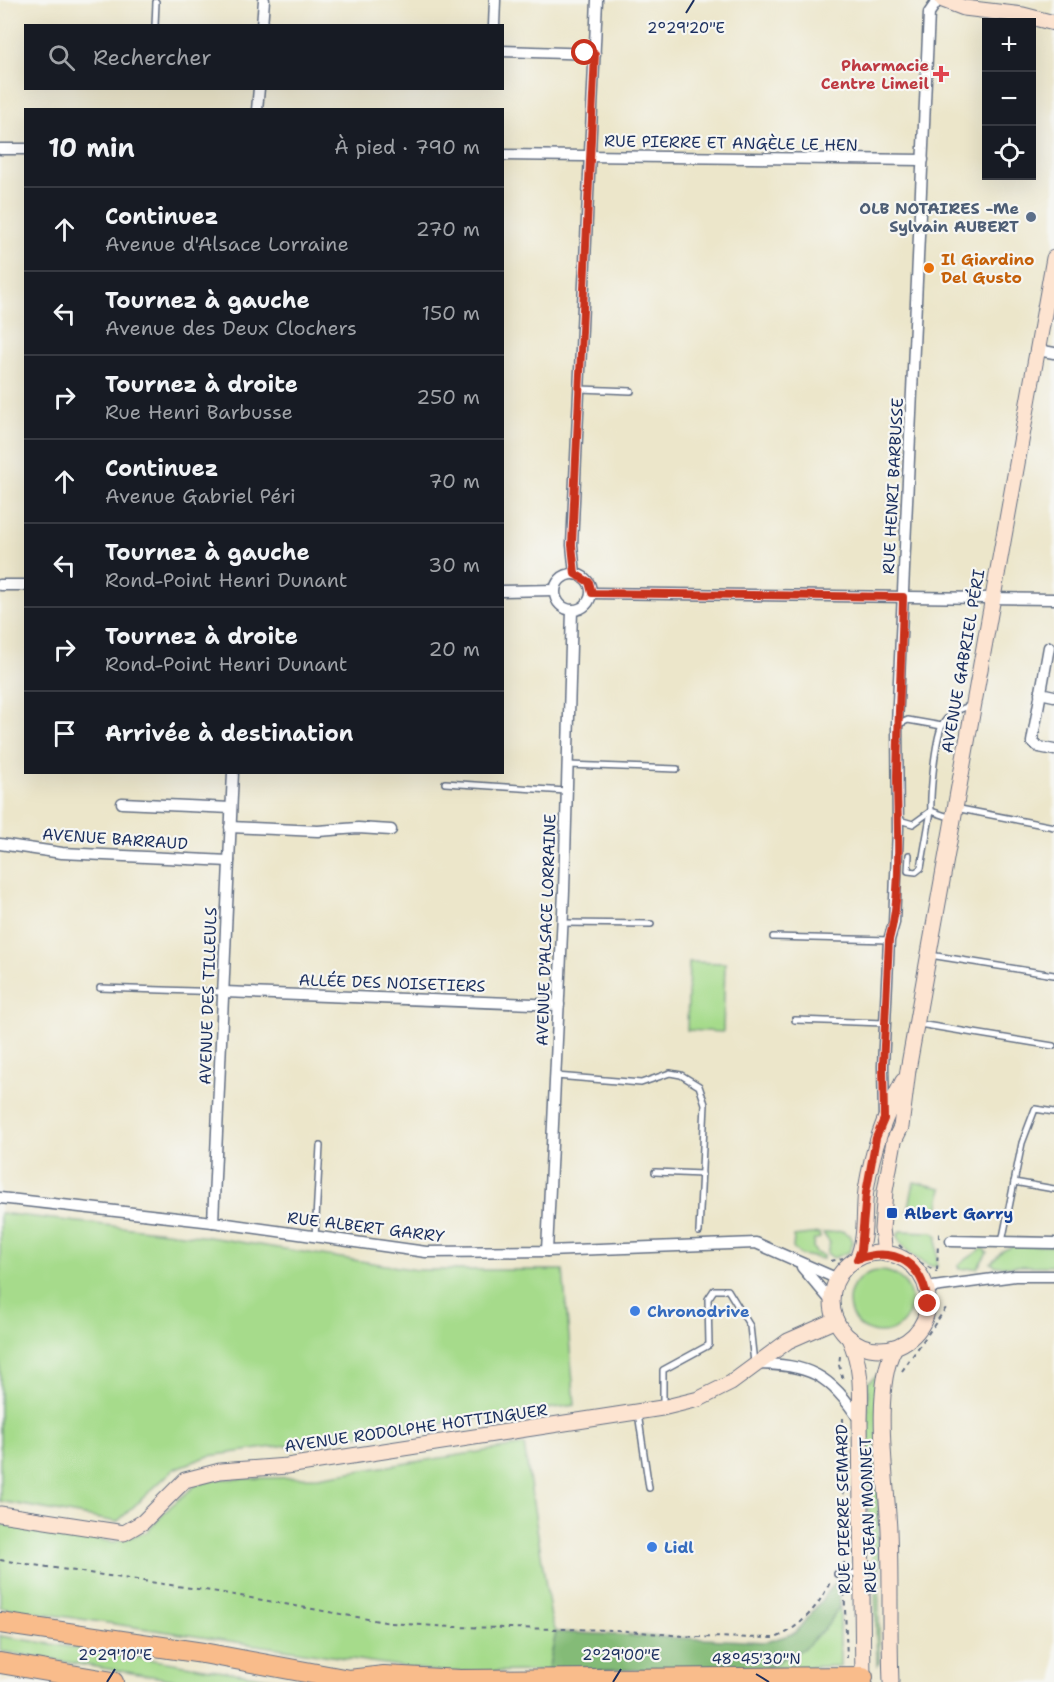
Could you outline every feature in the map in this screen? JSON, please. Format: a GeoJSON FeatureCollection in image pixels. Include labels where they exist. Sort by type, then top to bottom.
{"type":"FeatureCollection","features":[{"type":"Feature","properties":{"kind":"highway"},"geometry":{"type":"LineString","coordinates":[[0,1623],[202,1653],[354,1681],[384,1676],[450,1680],[861,1679]]}},
{"type":"Feature","properties":{"kind":"highway"},"geometry":{"type":"LineString","coordinates":[[0,1663],[113,1682]]}},
{"type":"Feature","properties":{"kind":"street"},"geometry":{"type":"LineString","coordinates":[[262,24],[264,0]]}},
{"type":"Feature","properties":{"kind":"street"},"geometry":{"type":"LineString","coordinates":[[494,24],[495,0]]}},
{"type":"Feature","properties":{"kind":"street"},"geometry":{"type":"LineString","coordinates":[[575,574],[572,545],[597,0]]}},
{"type":"Feature","properties":{"kind":"street","name":"RUE HENRI BARBUSSE"},"geometry":{"type":"LineString","coordinates":[[884,1119],[889,940],[894,923],[897,725],[929,13],[938,0]]}},
{"type":"Feature","properties":{"kind":"street"},"geometry":{"type":"LineString","coordinates":[[943,0],[964,8],[1023,15],[1054,23]]}},
{"type":"Feature","properties":{"kind":"street"},"geometry":{"type":"LineString","coordinates":[[504,51],[595,54]]}},
{"type":"Feature","properties":{"kind":"street"},"geometry":{"type":"LineString","coordinates":[[257,108],[258,90]]}},
{"type":"Feature","properties":{"kind":"street"},"geometry":{"type":"LineString","coordinates":[[0,149],[24,149]]}},
{"type":"Feature","properties":{"kind":"street","name":"RUE PIERRE ET ANGÈLE LE HEN"},"geometry":{"type":"LineString","coordinates":[[504,155],[923,160]]}},
{"type":"Feature","properties":{"kind":"street","name":"AVENUE GABRIEL PÉRI"},"geometry":{"type":"LineString","coordinates":[[885,1254],[882,1229],[885,1191],[894,1142],[901,1127],[916,1023],[1054,258]]}},
{"type":"Feature","properties":{"kind":"street"},"geometry":{"type":"LineString","coordinates":[[1038,350],[1054,353]]}},
{"type":"Feature","properties":{"kind":"street"},"geometry":{"type":"LineString","coordinates":[[575,574],[589,582],[592,593],[583,608],[572,610],[557,602],[555,590],[564,576],[575,574]]}},
{"type":"Feature","properties":{"kind":"street"},"geometry":{"type":"LineString","coordinates":[[0,585],[24,585]]}},
{"type":"Feature","properties":{"kind":"street"},"geometry":{"type":"LineString","coordinates":[[504,591],[555,590]]}},
{"type":"Feature","properties":{"kind":"street"},"geometry":{"type":"LineString","coordinates":[[592,593],[1054,599]]}},
{"type":"Feature","properties":{"kind":"street","name":"AVENUE D'ALSACE LORRAINE"},"geometry":{"type":"LineString","coordinates":[[548,1251],[572,610]]}},
{"type":"Feature","properties":{"kind":"street"},"geometry":{"type":"LineString","coordinates":[[1049,647],[1032,742],[1039,747],[1054,750]]}},
{"type":"Feature","properties":{"kind":"street"},"geometry":{"type":"LineString","coordinates":[[1040,693],[1054,696]]}},
{"type":"Feature","properties":{"kind":"street","name":"AVENUE DES TILLEULS"},"geometry":{"type":"LineString","coordinates":[[213,1222],[233,774]]}},
{"type":"Feature","properties":{"kind":"street"},"geometry":{"type":"LineString","coordinates":[[122,803],[231,808]]}},
{"type":"Feature","properties":{"kind":"street"},"geometry":{"type":"LineString","coordinates":[[230,827],[318,831],[358,828],[391,830]]}},
{"type":"Feature","properties":{"kind":"street","name":"AVENUE BARRAUD"},"geometry":{"type":"LineString","coordinates":[[0,844],[62,853],[229,861]]}},
{"type":"Feature","properties":{"kind":"street","name":"ALLÉE DES NOISETIERS"},"geometry":{"type":"LineString","coordinates":[[224,992],[559,1005]]}},
{"type":"Feature","properties":{"kind":"street","name":"AVENUE GABRIEL PÉRI"},"geometry":{"type":"LineString","coordinates":[[854,1256],[863,1242],[866,1193],[874,1149],[884,1119],[908,1070]]}},
{"type":"Feature","properties":{"kind":"street","name":"RUE ALBERT GARRY"},"geometry":{"type":"LineString","coordinates":[[0,1198],[213,1222],[426,1252],[548,1251],[756,1243],[838,1279]]}},
{"type":"Feature","properties":{"kind":"street"},"geometry":{"type":"LineString","coordinates":[[951,1241],[1054,1243]]}},
{"type":"Feature","properties":{"kind":"street"},"geometry":{"type":"LineString","coordinates":[[885,1254],[911,1264],[926,1288],[928,1304],[925,1319],[916,1333],[894,1349],[875,1349],[849,1338],[836,1320],[832,1302],[838,1279],[854,1256],[885,1254]]}},
{"type":"Feature","properties":{"kind":"street","name":"RUE ALBERT GARRY"},"geometry":{"type":"LineString","coordinates":[[798,1263],[832,1302]]}},
{"type":"Feature","properties":{"kind":"street"},"geometry":{"type":"LineString","coordinates":[[926,1288],[1015,1276],[1054,1276]]}},
{"type":"Feature","properties":{"kind":"street","name":"AVENUE RODOLPHE HOTTINGUER"},"geometry":{"type":"LineString","coordinates":[[0,1514],[124,1533],[143,1522],[185,1480],[220,1471],[298,1465],[663,1408],[699,1399],[731,1383],[788,1341],[836,1320]]}},
{"type":"Feature","properties":{"kind":"street","name":"RUE PIERRE SEMARD"},"geometry":{"type":"LineString","coordinates":[[849,1338],[857,1356],[862,1379],[860,1421],[861,1679]]}},
{"type":"Feature","properties":{"kind":"street","name":"RUE JEAN MONNET"},"geometry":{"type":"LineString","coordinates":[[891,1682],[889,1533],[883,1429],[885,1372],[894,1349]]}},
{"type":"Feature","properties":{"kind":"street"},"geometry":{"type":"LineString","coordinates":[[754,1364],[789,1364],[819,1376],[860,1421]]}},
{"type":"Feature","properties":{"kind":"lane"},"geometry":{"type":"LineString","coordinates":[[155,24],[156,2]]}},
{"type":"Feature","properties":{"kind":"lane"},"geometry":{"type":"LineString","coordinates":[[580,389],[631,391]]}},
{"type":"Feature","properties":{"kind":"lane"},"geometry":{"type":"LineString","coordinates":[[909,855],[909,871],[916,872],[921,868],[931,811],[930,793],[942,726],[955,711],[974,705]]}},
{"type":"Feature","properties":{"kind":"lane"},"geometry":{"type":"LineString","coordinates":[[897,725],[908,720],[942,726]]}},
{"type":"Feature","properties":{"kind":"lane"},"geometry":{"type":"LineString","coordinates":[[567,765],[677,769]]}},
{"type":"Feature","properties":{"kind":"lane"},"geometry":{"type":"LineString","coordinates":[[445,783],[566,791]]}},
{"type":"Feature","properties":{"kind":"lane"},"geometry":{"type":"LineString","coordinates":[[897,820],[913,824],[931,811],[1054,826]]}},
{"type":"Feature","properties":{"kind":"lane"},"geometry":{"type":"LineString","coordinates":[[910,823],[910,832]]}},
{"type":"Feature","properties":{"kind":"lane"},"geometry":{"type":"LineString","coordinates":[[562,923],[651,924]]}},
{"type":"Feature","properties":{"kind":"lane"},"geometry":{"type":"LineString","coordinates":[[773,937],[889,940]]}},
{"type":"Feature","properties":{"kind":"lane"},"geometry":{"type":"LineString","coordinates":[[929,955],[1054,975]]}},
{"type":"Feature","properties":{"kind":"lane"},"geometry":{"type":"LineString","coordinates":[[100,988],[224,992]]}},
{"type":"Feature","properties":{"kind":"lane"},"geometry":{"type":"LineString","coordinates":[[795,1020],[885,1023]]}},
{"type":"Feature","properties":{"kind":"lane"},"geometry":{"type":"LineString","coordinates":[[916,1023],[1053,1046]]}},
{"type":"Feature","properties":{"kind":"lane"},"geometry":{"type":"LineString","coordinates":[[556,1076],[641,1083],[670,1073],[681,1075],[699,1086],[705,1104],[699,1232]]}},
{"type":"Feature","properties":{"kind":"lane"},"geometry":{"type":"LineString","coordinates":[[1002,1242],[1022,1143],[1035,1108],[1054,1112]]}},
{"type":"Feature","properties":{"kind":"lane"},"geometry":{"type":"LineString","coordinates":[[315,1237],[320,1146]]}},
{"type":"Feature","properties":{"kind":"lane"},"geometry":{"type":"LineString","coordinates":[[655,1172],[702,1174]]}},
{"type":"Feature","properties":{"kind":"lane"},"geometry":{"type":"LineString","coordinates":[[1014,1182],[1054,1189]]}},
{"type":"Feature","properties":{"kind":"lane"},"geometry":{"type":"LineString","coordinates":[[663,1408],[663,1370],[709,1345],[708,1299],[714,1290],[728,1290],[750,1326],[754,1364]]}},
{"type":"Feature","properties":{"kind":"lane"},"geometry":{"type":"LineString","coordinates":[[638,1412],[649,1488]]}},
{"type":"Feature","properties":{"kind":"lane"},"geometry":{"type":"LineString","coordinates":[[841,1574],[861,1573]]}},
{"type":"Feature","properties":{"kind":"path"},"geometry":{"type":"LineString","coordinates":[[898,1243],[914,1258],[937,1271],[939,1229]]}},
{"type":"Feature","properties":{"kind":"path"},"geometry":{"type":"LineString","coordinates":[[826,1261],[854,1256]]}},
{"type":"Feature","properties":{"kind":"path"},"geometry":{"type":"LineString","coordinates":[[897,1372],[902,1372],[946,1308]]}},
{"type":"Feature","properties":{"kind":"path","name":"RUE PIERRE SEMARD"},"geometry":{"type":"LineString","coordinates":[[839,1365],[843,1378],[841,1574],[845,1646],[861,1679]]}},
{"type":"Feature","properties":{"kind":"path"},"geometry":{"type":"LineString","coordinates":[[0,1560],[218,1592],[390,1623],[452,1627],[616,1630],[728,1638],[775,1638],[787,1633],[799,1624],[841,1574]]}},
{"type":"Feature","properties":{"kind":"green space"},"geometry":{"type":"Polygon","coordinates":[[[689,962],[725,963],[723,1032],[687,1030],[689,962]]]}},
{"type":"Feature","properties":{"kind":"green space"},"geometry":{"type":"Polygon","coordinates":[[[914,1182],[942,1188],[938,1212],[908,1212],[914,1182]]]}},
{"type":"Feature","properties":{"kind":"green space"},"geometry":{"type":"Polygon","coordinates":[[[0,1213],[209,1237],[417,1270],[563,1270],[575,1405],[209,1456],[174,1469],[117,1522],[0,1501],[0,1213]]]}},
{"type":"Feature","properties":{"kind":"green space"},"geometry":{"type":"Polygon","coordinates":[[[842,1231],[849,1235],[853,1243],[849,1252],[833,1258],[827,1253],[830,1243],[823,1233],[842,1231]]]}},
{"type":"Feature","properties":{"kind":"green space"},"geometry":{"type":"Polygon","coordinates":[[[900,1231],[933,1232],[937,1235],[937,1267],[926,1264],[909,1252],[897,1236],[900,1231]]]}},
{"type":"Feature","properties":{"kind":"green space"},"geometry":{"type":"Polygon","coordinates":[[[819,1233],[820,1238],[814,1240],[813,1247],[816,1253],[823,1255],[823,1259],[802,1255],[793,1249],[794,1236],[819,1233]]]}},
{"type":"Feature","properties":{"kind":"green space"},"geometry":{"type":"Polygon","coordinates":[[[1015,1245],[1054,1246],[1054,1266],[995,1266],[991,1263],[1002,1251],[1015,1245]]]}},
{"type":"Feature","properties":{"kind":"green space"},"geometry":{"type":"Polygon","coordinates":[[[983,1248],[987,1253],[977,1268],[959,1269],[958,1265],[983,1248]]]}},
{"type":"Feature","properties":{"kind":"green space"},"geometry":{"type":"Polygon","coordinates":[[[874,1271],[886,1271],[902,1280],[909,1290],[911,1302],[909,1314],[902,1324],[886,1333],[874,1333],[863,1328],[854,1319],[849,1308],[849,1296],[854,1285],[863,1276],[874,1271]]]}},
{"type":"Feature","properties":{"kind":"green space"},"geometry":{"type":"Polygon","coordinates":[[[878,1375],[879,1663],[877,1665],[875,1586],[869,1517],[868,1382],[878,1375]]]}},
{"type":"Feature","properties":{"kind":"green space"},"geometry":{"type":"Polygon","coordinates":[[[524,1445],[551,1618],[556,1632],[548,1671],[439,1672],[0,1607],[0,1524],[114,1542],[147,1532],[171,1506],[196,1485],[218,1479],[318,1477],[524,1445]]]}},
{"type":"Feature","properties":{"kind":"green space"},"geometry":{"type":"Polygon","coordinates":[[[838,1580],[840,1605],[827,1626],[805,1648],[765,1668],[548,1671],[556,1632],[766,1642],[795,1633],[838,1580]]]}},
{"type":"Feature","properties":{"kind":"green space"},"geometry":{"type":"Polygon","coordinates":[[[840,1605],[840,1666],[765,1668],[790,1655],[817,1636],[840,1605]]]}},
{"type":"Feature","properties":{"kind":"green space"},"geometry":{"type":"Polygon","coordinates":[[[0,1636],[293,1682],[187,1682],[0,1651],[0,1636]]]}},
{"type":"Feature","properties":{"kind":"place","name":"Pharmacie Centre Limeil"},"geometry":{"type":"Point","coordinates":[941,74]}},
{"type":"Feature","properties":{"kind":"place","name":"OLB NOTAIRES -Me Sylvain AUBERT"},"geometry":{"type":"Point","coordinates":[1031,217]}},
{"type":"Feature","properties":{"kind":"place","name":"Il Giardino Del Gusto"},"geometry":{"type":"Point","coordinates":[929,268]}},
{"type":"Feature","properties":{"kind":"place","name":"Albert Garry"},"geometry":{"type":"Point","coordinates":[892,1213]}},
{"type":"Feature","properties":{"kind":"place","name":"Chronodrive"},"geometry":{"type":"Point","coordinates":[635,1311]}},
{"type":"Feature","properties":{"kind":"place","name":"Lidl"},"geometry":{"type":"Point","coordinates":[652,1547]}},
{"type":"Feature","properties":{"kind":"route"},"geometry":{"type":"LineString","coordinates":[[585,53],[595,54],[589,143],[589,186],[572,545],[575,574],[589,582],[592,593],[903,597],[897,725],[898,829],[894,923],[889,940],[883,1066],[884,1119],[876,1138],[866,1193],[864,1234],[857,1259],[871,1254],[885,1254],[898,1257],[911,1264],[920,1275],[926,1288],[928,1304]]}}]}
